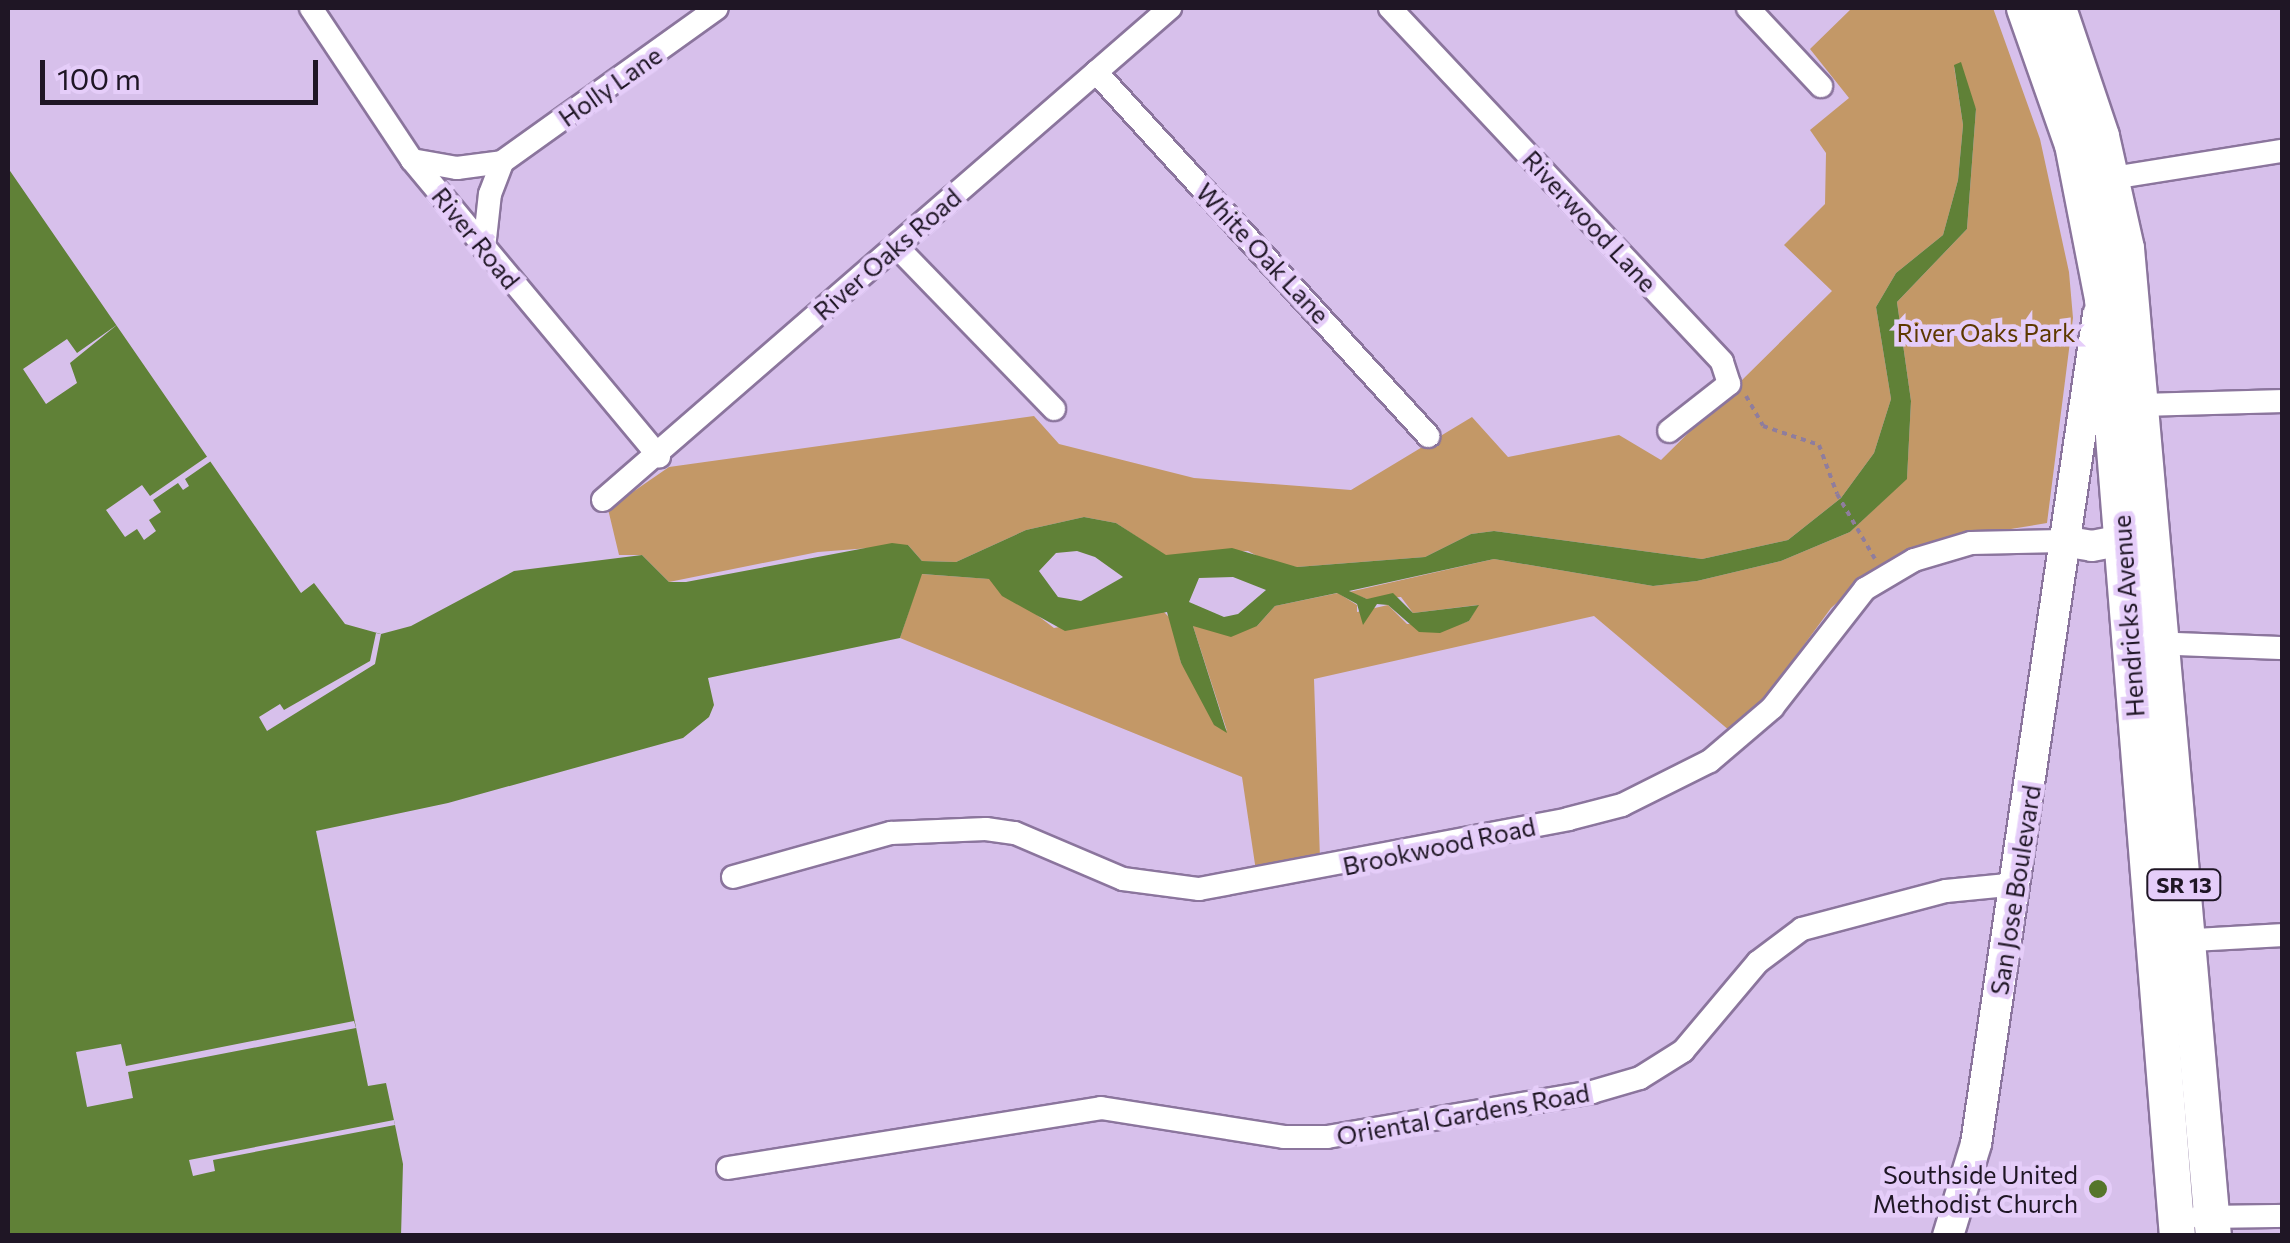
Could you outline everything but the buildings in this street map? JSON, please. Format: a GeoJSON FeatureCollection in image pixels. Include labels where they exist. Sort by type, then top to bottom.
{"type":"FeatureCollection","features":[{"type":"Feature","properties":{"kind":"main road","name":"Hendricks Avenue"},"geometry":{"type":"LineString","coordinates":[[2024,8],[2097,181],[2102,298],[2115,429],[2137,536],[2147,642],[2190,941],[2212,1226]]}},
{"type":"Feature","properties":{"kind":"main road","name":"Hendricks Avenue"},"geometry":{"type":"LineString","coordinates":[[2058,8],[2144,405],[2137,536]]}},
{"type":"Feature","properties":{"kind":"main road","name":"Hendricks Avenue"},"geometry":{"type":"LineString","coordinates":[[2147,642],[2153,942],[2176,1226]]}},
{"type":"Feature","properties":{"kind":"street","name":"River Road"},"geometry":{"type":"LineString","coordinates":[[312,8],[412,160],[658,456]]}},
{"type":"Feature","properties":{"kind":"street","name":"Holly Lane"},"geometry":{"type":"LineString","coordinates":[[412,160],[458,168],[502,162],[716,8]]}},
{"type":"Feature","properties":{"kind":"street","name":"River Oaks Road"},"geometry":{"type":"LineString","coordinates":[[604,500],[1170,8]]}},
{"type":"Feature","properties":{"kind":"street","name":"Riverwood Lane"},"geometry":{"type":"LineString","coordinates":[[1390,8],[1722,362],[1729,384]]}},
{"type":"Feature","properties":{"kind":"street"},"geometry":{"type":"LineString","coordinates":[[1748,8],[1821,86]]}},
{"type":"Feature","properties":{"kind":"street","name":"White Oak Lane"},"geometry":{"type":"LineString","coordinates":[[1096,72],[1428,436]]}},
{"type":"Feature","properties":{"kind":"street"},"geometry":{"type":"LineString","coordinates":[[2097,181],[2282,151]]}},
{"type":"Feature","properties":{"kind":"street"},"geometry":{"type":"LineString","coordinates":[[484,248],[490,194],[502,162]]}},
{"type":"Feature","properties":{"kind":"street"},"geometry":{"type":"LineString","coordinates":[[896,246],[1054,409]]}},
{"type":"Feature","properties":{"kind":"street","name":"San Jose Boulevard"},"geometry":{"type":"LineString","coordinates":[[1948,1236],[1976,1144],[2018,884],[2073,467],[2102,298]]}},
{"type":"Feature","properties":{"kind":"street"},"geometry":{"type":"LineString","coordinates":[[1669,431],[1729,384]]}},
{"type":"Feature","properties":{"kind":"street"},"geometry":{"type":"LineString","coordinates":[[2073,467],[2144,405],[2282,401]]}},
{"type":"Feature","properties":{"kind":"street"},"geometry":{"type":"LineString","coordinates":[[2062,541],[2092,546],[2137,536]]}},
{"type":"Feature","properties":{"kind":"street","name":"Brookwood Road"},"geometry":{"type":"LineString","coordinates":[[733,876],[891,833],[986,829],[1015,833],[1123,879],[1199,889],[1568,819],[1622,805],[1710,762],[1772,708],[1838,617],[1886,576],[1924,555],[1971,543],[2062,541]]}},
{"type":"Feature","properties":{"kind":"street"},"geometry":{"type":"LineString","coordinates":[[2147,642],[2282,648]]}},
{"type":"Feature","properties":{"kind":"street","name":"Oriental Gardens Road"},"geometry":{"type":"LineString","coordinates":[[728,1168],[1100,1108],[1284,1137],[1327,1137],[1592,1092],[1640,1078],[1683,1052],[1758,962],[1802,930],[1946,891],[2018,884]]}},
{"type":"Feature","properties":{"kind":"street"},"geometry":{"type":"LineString","coordinates":[[2153,942],[2282,935]]}},
{"type":"Feature","properties":{"kind":"street"},"geometry":{"type":"LineString","coordinates":[[2176,1226],[2212,1226],[2282,1216]]}},
{"type":"Feature","properties":{"kind":"path"},"geometry":{"type":"LineString","coordinates":[[1729,384],[1744,394],[1763,426],[1818,445],[1837,494],[1886,576]]}},
{"type":"Feature","properties":{"kind":"green space","name":"River Oaks Park"},"geometry":{"type":"Polygon","coordinates":[[[1852,8],[1993,8],[2040,139],[2069,272],[2073,318],[2047,523],[1925,543],[1873,571],[1831,608],[1772,689],[1730,731],[1594,616],[1314,679],[1320,859],[1256,871],[1242,777],[900,638],[921,574],[990,579],[1054,628],[1161,609],[1171,619],[1181,663],[1227,731],[1193,626],[1257,626],[1275,606],[1338,593],[1357,605],[1357,612],[1388,605],[1407,624],[1457,625],[1469,621],[1478,605],[1413,613],[1401,597],[1367,599],[1349,592],[1494,559],[1653,586],[1697,581],[1781,561],[1850,532],[1907,478],[1911,401],[1897,302],[1967,229],[1976,109],[1954,66],[1963,125],[1958,180],[1943,235],[1896,273],[1876,307],[1891,399],[1874,453],[1841,498],[1788,540],[1702,559],[1494,531],[1471,534],[1425,557],[1297,567],[1274,565],[1248,551],[1166,556],[1116,523],[1084,517],[1026,530],[956,562],[922,561],[908,545],[818,552],[669,582],[642,555],[619,555],[608,509],[669,467],[1034,416],[1059,444],[1194,478],[1351,490],[1472,417],[1508,457],[1619,435],[1661,460],[1832,291],[1784,245],[1825,204],[1826,153],[1810,130],[1849,98],[1810,49],[1852,8]]]}},
{"type":"Feature","properties":{"kind":"shaded area"},"geometry":{"type":"Polygon","coordinates":[[[1961,62],[1976,109],[1967,229],[1897,302],[1911,401],[1907,479],[1850,532],[1781,561],[1697,581],[1653,586],[1494,559],[1349,591],[1367,599],[1393,593],[1413,613],[1479,605],[1469,621],[1440,633],[1419,632],[1388,605],[1377,604],[1363,625],[1357,604],[1337,593],[1275,606],[1257,626],[1231,637],[1193,626],[1227,733],[1214,725],[1181,663],[1167,612],[1065,631],[1002,596],[989,579],[922,574],[900,638],[708,678],[714,705],[709,717],[683,738],[448,803],[316,831],[368,1086],[386,1083],[395,1125],[403,1164],[401,1236],[8,1235],[8,168],[301,593],[314,583],[345,624],[381,634],[411,626],[514,571],[642,555],[669,582],[686,582],[892,543],[908,545],[922,561],[956,562],[1026,530],[1084,517],[1116,523],[1166,555],[1232,548],[1297,567],[1425,557],[1471,534],[1494,531],[1702,559],[1788,540],[1841,498],[1874,453],[1891,399],[1876,307],[1896,273],[1943,235],[1958,180],[1963,125],[1954,65],[1961,62]],[[1077,551],[1056,553],[1039,571],[1058,597],[1081,601],[1123,577],[1095,557],[1077,551]],[[1233,577],[1199,578],[1189,602],[1224,617],[1238,614],[1266,590],[1233,577]]]}},
{"type":"Feature","properties":{"kind":"pier"},"geometry":{"type":"Polygon","coordinates":[[[118,324],[70,363],[77,383],[46,404],[23,369],[67,339],[77,353],[118,324]]]}},
{"type":"Feature","properties":{"kind":"pier"},"geometry":{"type":"Polygon","coordinates":[[[208,456],[211,461],[185,479],[189,486],[183,490],[178,483],[153,500],[161,512],[149,520],[156,531],[144,540],[137,529],[125,537],[106,510],[142,485],[150,496],[208,456]]]}},
{"type":"Feature","properties":{"kind":"pier"},"geometry":{"type":"Polygon","coordinates":[[[376,633],[381,634],[375,664],[267,731],[259,717],[280,704],[284,710],[370,661],[376,633]]]}},
{"type":"Feature","properties":{"kind":"pier"},"geometry":{"type":"Polygon","coordinates":[[[354,1021],[356,1028],[128,1072],[133,1098],[87,1107],[76,1052],[121,1044],[126,1066],[354,1021]]]}},
{"type":"Feature","properties":{"kind":"pier"},"geometry":{"type":"Polygon","coordinates":[[[394,1120],[395,1125],[213,1160],[215,1171],[193,1176],[189,1160],[394,1120]]]}},
{"type":"Feature","properties":{"kind":"place","name":"Southside United Methodist Church"},"geometry":{"type":"Point","coordinates":[2098,1189]}}]}
